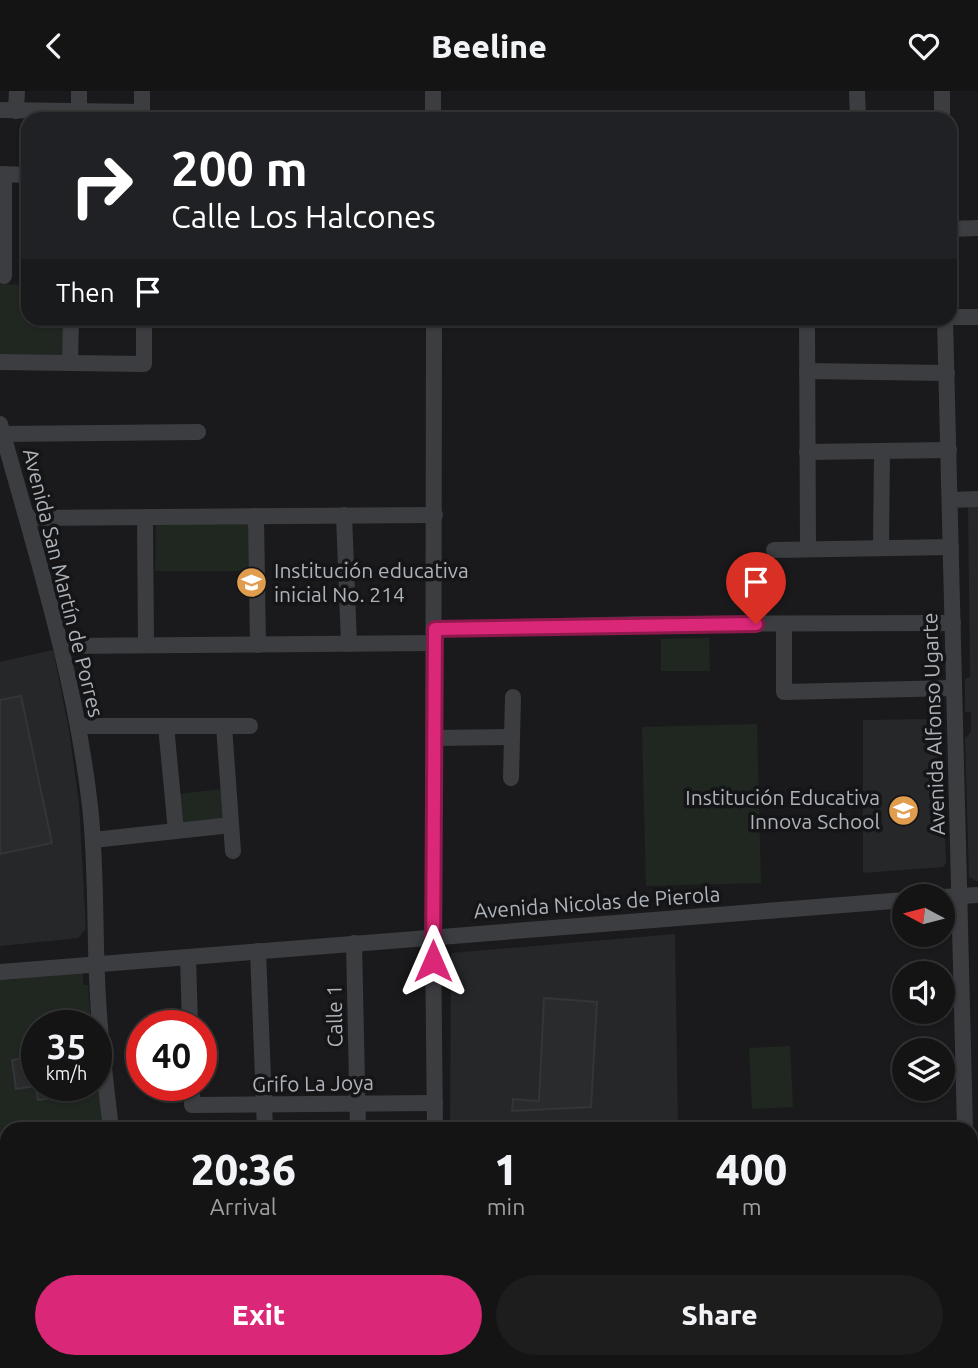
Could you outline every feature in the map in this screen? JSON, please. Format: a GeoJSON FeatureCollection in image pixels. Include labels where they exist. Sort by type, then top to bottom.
{"type":"FeatureCollection","features":[{"type":"Feature","properties":{"kind":"street"},"geometry":{"type":"LineString","coordinates":[[17,91],[8,111],[95,112]]}},
{"type":"Feature","properties":{"kind":"street"},"geometry":{"type":"LineString","coordinates":[[79,91],[79,111]]}},
{"type":"Feature","properties":{"kind":"street"},"geometry":{"type":"LineString","coordinates":[[142,91],[142,112]]}},
{"type":"Feature","properties":{"kind":"street"},"geometry":{"type":"LineString","coordinates":[[433,91],[433,112]]}},
{"type":"Feature","properties":{"kind":"street"},"geometry":{"type":"LineString","coordinates":[[857,91],[858,112]]}},
{"type":"Feature","properties":{"kind":"street"},"geometry":{"type":"LineString","coordinates":[[942,91],[942,112]]}},
{"type":"Feature","properties":{"kind":"street"},"geometry":{"type":"LineString","coordinates":[[4,276],[2,174],[21,175]]}},
{"type":"Feature","properties":{"kind":"street"},"geometry":{"type":"LineString","coordinates":[[957,229],[978,228]]}},
{"type":"Feature","properties":{"kind":"street"},"geometry":{"type":"LineString","coordinates":[[957,318],[978,317]]}},
{"type":"Feature","properties":{"kind":"street"},"geometry":{"type":"LineString","coordinates":[[70,363],[71,326]]}},
{"type":"Feature","properties":{"kind":"street"},"geometry":{"type":"LineString","coordinates":[[0,362],[144,364],[144,326]]}},
{"type":"Feature","properties":{"kind":"street"},"geometry":{"type":"LineString","coordinates":[[434,326],[435,1122]]}},
{"type":"Feature","properties":{"kind":"street"},"geometry":{"type":"LineString","coordinates":[[807,326],[808,549]]}},
{"type":"Feature","properties":{"kind":"street","name":"Avenida Alfonso Ugarte"},"geometry":{"type":"LineString","coordinates":[[948,326],[965,1122]]}},
{"type":"Feature","properties":{"kind":"street"},"geometry":{"type":"LineString","coordinates":[[807,371],[947,373]]}},
{"type":"Feature","properties":{"kind":"street"},"geometry":{"type":"LineString","coordinates":[[1,429],[198,432]]}},
{"type":"Feature","properties":{"kind":"street","name":"Avenida San Martín de Porres"},"geometry":{"type":"LineString","coordinates":[[1,429],[28,518],[61,646],[78,726],[96,871],[96,965],[110,1122]]}},
{"type":"Feature","properties":{"kind":"street"},"geometry":{"type":"LineString","coordinates":[[807,452],[949,450]]}},
{"type":"Feature","properties":{"kind":"street"},"geometry":{"type":"LineString","coordinates":[[881,451],[881,548]]}},
{"type":"Feature","properties":{"kind":"street"},"geometry":{"type":"LineString","coordinates":[[950,500],[978,499]]}},
{"type":"Feature","properties":{"kind":"street"},"geometry":{"type":"LineString","coordinates":[[344,515],[349,644]]}},
{"type":"Feature","properties":{"kind":"street"},"geometry":{"type":"LineString","coordinates":[[28,518],[435,515]]}},
{"type":"Feature","properties":{"kind":"street"},"geometry":{"type":"LineString","coordinates":[[256,516],[258,645]]}},
{"type":"Feature","properties":{"kind":"street"},"geometry":{"type":"LineString","coordinates":[[145,517],[146,645]]}},
{"type":"Feature","properties":{"kind":"street"},"geometry":{"type":"LineString","coordinates":[[774,550],[951,547]]}},
{"type":"Feature","properties":{"kind":"street"},"geometry":{"type":"LineString","coordinates":[[61,646],[349,644],[435,636],[784,624],[953,623]]}},
{"type":"Feature","properties":{"kind":"street"},"geometry":{"type":"LineString","coordinates":[[784,624],[784,692],[954,688]]}},
{"type":"Feature","properties":{"kind":"street"},"geometry":{"type":"LineString","coordinates":[[512,778],[513,697]]}},
{"type":"Feature","properties":{"kind":"street"},"geometry":{"type":"LineString","coordinates":[[78,726],[250,726]]}},
{"type":"Feature","properties":{"kind":"street"},"geometry":{"type":"LineString","coordinates":[[166,726],[176,831]]}},
{"type":"Feature","properties":{"kind":"street"},"geometry":{"type":"LineString","coordinates":[[223,726],[233,851]]}},
{"type":"Feature","properties":{"kind":"street"},"geometry":{"type":"LineString","coordinates":[[434,738],[512,737]]}},
{"type":"Feature","properties":{"kind":"street"},"geometry":{"type":"LineString","coordinates":[[93,840],[231,825]]}},
{"type":"Feature","properties":{"kind":"street"},"geometry":{"type":"LineString","coordinates":[[956,896],[978,894]]}},
{"type":"Feature","properties":{"kind":"street","name":"Avenida Nicolas de Pierola"},"geometry":{"type":"LineString","coordinates":[[0,972],[892,901]]}},
{"type":"Feature","properties":{"kind":"street","name":"Calle 1"},"geometry":{"type":"LineString","coordinates":[[354,943],[358,1122]]}},
{"type":"Feature","properties":{"kind":"street"},"geometry":{"type":"LineString","coordinates":[[258,951],[265,1122]]}},
{"type":"Feature","properties":{"kind":"street"},"geometry":{"type":"LineString","coordinates":[[188,957],[190,1010]]}},
{"type":"Feature","properties":{"kind":"street","name":"Grifo La Joya"},"geometry":{"type":"LineString","coordinates":[[192,1101],[192,1105],[435,1103]]}},
{"type":"Feature","properties":{"kind":"shaded area"},"geometry":{"type":"Polygon","coordinates":[[[0,284],[21,285],[21,326],[65,326],[66,355],[0,354],[0,284]]]}},
{"type":"Feature","properties":{"kind":"shaded area"},"geometry":{"type":"Polygon","coordinates":[[[968,506],[978,506],[978,881],[969,877],[965,738],[971,732],[971,712],[965,712],[965,679],[970,677],[968,506]]]}},
{"type":"Feature","properties":{"kind":"shaded area"},"geometry":{"type":"Polygon","coordinates":[[[156,521],[249,522],[249,571],[155,571],[156,521]]]}},
{"type":"Feature","properties":{"kind":"shaded area"},"geometry":{"type":"Polygon","coordinates":[[[709,638],[710,671],[661,671],[661,639],[709,638]]]}},
{"type":"Feature","properties":{"kind":"shaded area"},"geometry":{"type":"Polygon","coordinates":[[[53,650],[69,730],[79,803],[86,929],[78,938],[0,946],[0,662],[53,650]]]}},
{"type":"Feature","properties":{"kind":"shaded area","name":"Institución Educativa Innova School"},"geometry":{"type":"Polygon","coordinates":[[[930,719],[930,755],[942,757],[946,863],[943,867],[863,873],[863,720],[930,719]]]}},
{"type":"Feature","properties":{"kind":"shaded area"},"geometry":{"type":"Polygon","coordinates":[[[757,724],[761,883],[646,886],[642,727],[757,724]]]}},
{"type":"Feature","properties":{"kind":"shaded area"},"geometry":{"type":"Polygon","coordinates":[[[222,789],[225,818],[182,822],[179,794],[222,789]]]}},
{"type":"Feature","properties":{"kind":"shaded area"},"geometry":{"type":"Polygon","coordinates":[[[675,934],[678,1122],[450,1122],[451,953],[675,934]]]}},
{"type":"Feature","properties":{"kind":"shaded area"},"geometry":{"type":"Polygon","coordinates":[[[83,973],[83,985],[88,985],[90,1010],[21,1010],[21,1101],[100,1101],[103,1122],[0,1122],[0,976],[6,979],[17,978],[23,974],[83,973]]]}},
{"type":"Feature","properties":{"kind":"shaded area"},"geometry":{"type":"Polygon","coordinates":[[[790,1046],[793,1107],[752,1109],[749,1048],[790,1046]]]}},
{"type":"Feature","properties":{"kind":"building"},"geometry":{"type":"Polygon","coordinates":[[[21,696],[52,843],[0,854],[0,700],[21,696]]]}},
{"type":"Feature","properties":{"kind":"building"},"geometry":{"type":"Polygon","coordinates":[[[544,998],[597,1002],[591,1107],[512,1111],[513,1099],[539,1101],[544,998]]]}},
{"type":"Feature","properties":{"kind":"building"},"geometry":{"type":"Polygon","coordinates":[[[21,1059],[21,1088],[16,1089],[12,1060],[21,1059]]]}},
{"type":"Feature","properties":{"kind":"place","name":"Institución educativa inicial No. 214"},"geometry":{"type":"Point","coordinates":[251,583]}},
{"type":"Feature","properties":{"kind":"place","name":"Institución Educativa Innova School"},"geometry":{"type":"Point","coordinates":[903,810]}},
{"type":"Feature","properties":{"kind":"route"},"geometry":{"type":"LineString","coordinates":[[433,961],[435,629],[756,624]]}}]}
